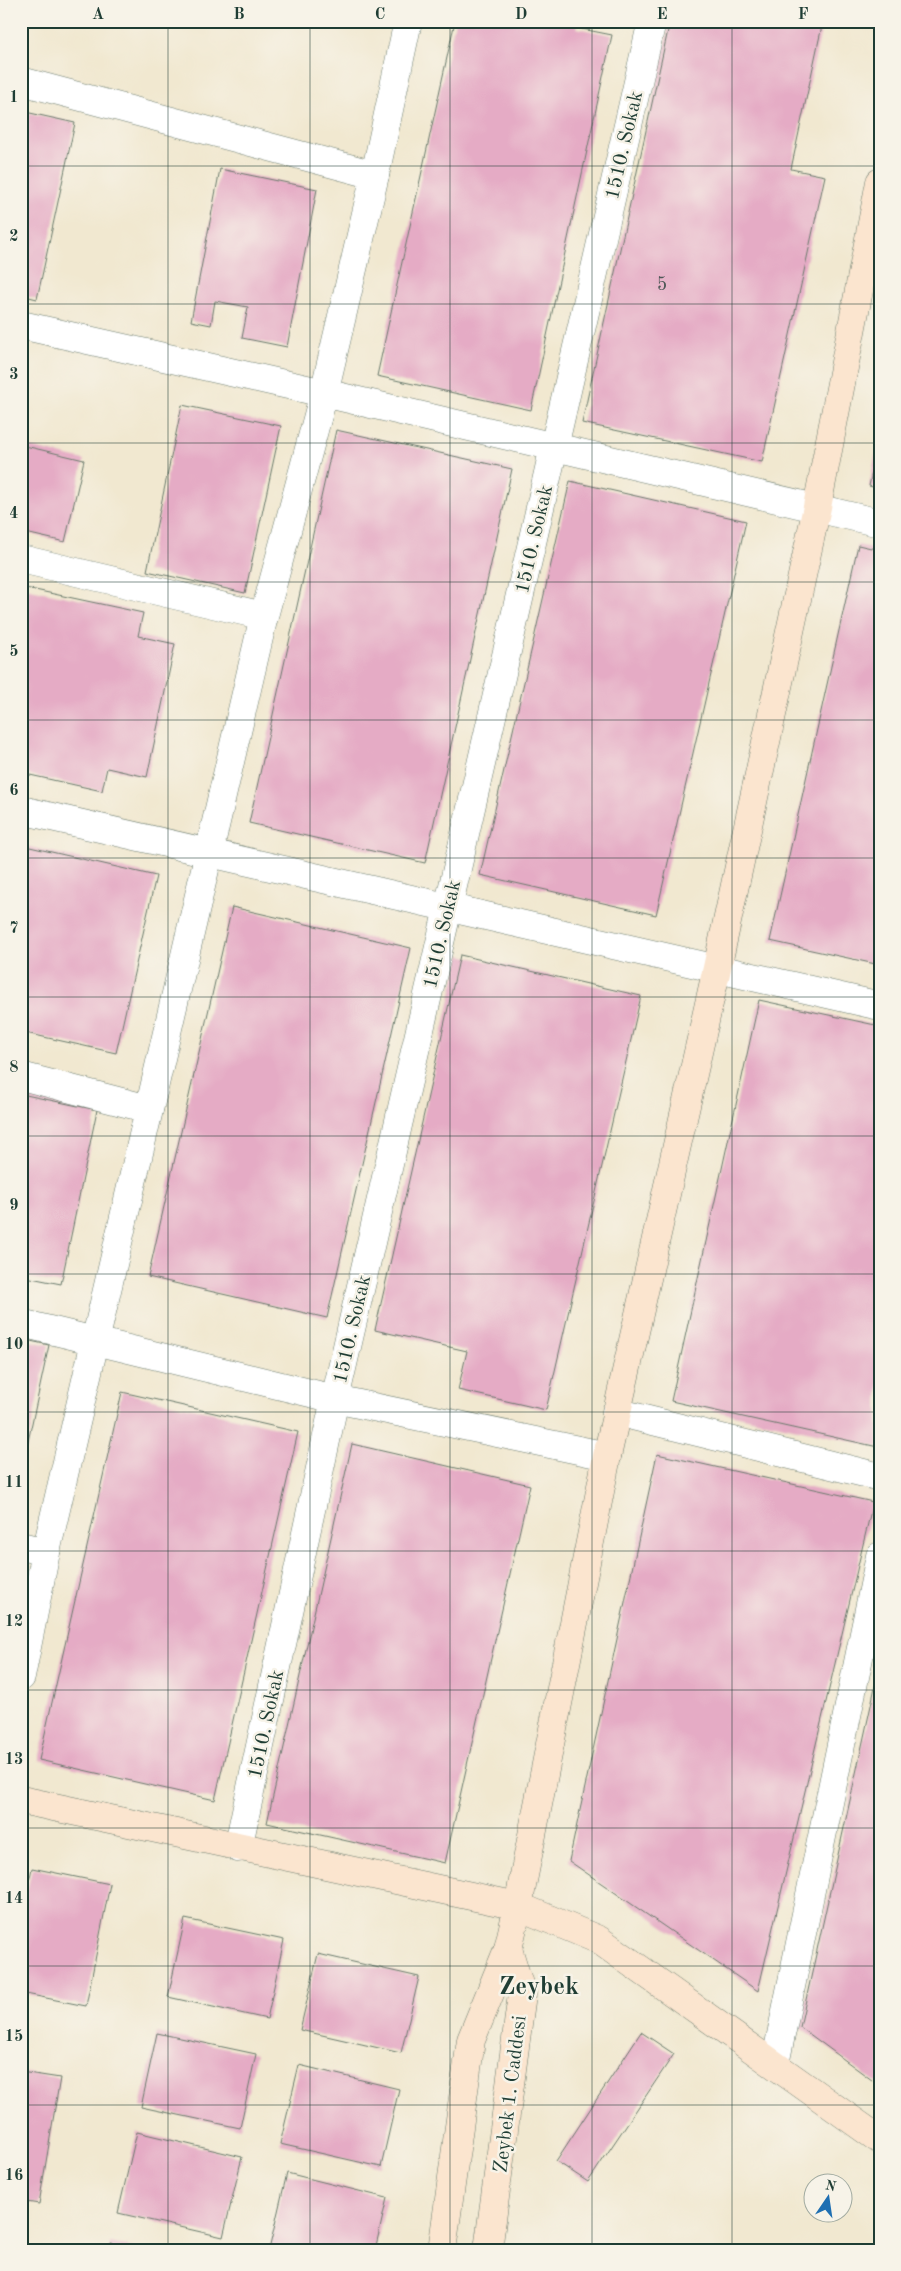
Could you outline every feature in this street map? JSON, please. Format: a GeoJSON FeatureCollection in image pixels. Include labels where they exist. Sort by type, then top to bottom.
{"type":"FeatureCollection","features":[{"type":"Feature","properties":{"kind":"street"},"geometry":{"type":"LineString","coordinates":[[21,1677],[34,1549],[95,1341],[264,616],[324,393],[375,175],[408,21]]}},
{"type":"Feature","properties":{"kind":"street","name":"1510. Sokak"},"geometry":{"type":"LineString","coordinates":[[238,1848],[334,1399],[652,21]]}},
{"type":"Feature","properties":{"kind":"street"},"geometry":{"type":"LineString","coordinates":[[21,81],[375,175]]}},
{"type":"Feature","properties":{"kind":"street"},"geometry":{"type":"LineString","coordinates":[[508,1949],[616,1412],[717,968],[817,507],[880,182]]}},
{"type":"Feature","properties":{"kind":"street"},"geometry":{"type":"LineString","coordinates":[[21,326],[324,393],[880,523]]}},
{"type":"Feature","properties":{"kind":"street"},"geometry":{"type":"LineString","coordinates":[[21,559],[264,616]]}},
{"type":"Feature","properties":{"kind":"street"},"geometry":{"type":"LineString","coordinates":[[21,810],[880,1006]]}},
{"type":"Feature","properties":{"kind":"street"},"geometry":{"type":"LineString","coordinates":[[21,1076],[149,1109]]}},
{"type":"Feature","properties":{"kind":"street"},"geometry":{"type":"LineString","coordinates":[[21,1323],[334,1399],[607,1456]]}},
{"type":"Feature","properties":{"kind":"street"},"geometry":{"type":"LineString","coordinates":[[616,1412],[880,1477]]}},
{"type":"Feature","properties":{"kind":"street"},"geometry":{"type":"LineString","coordinates":[[775,2064],[880,1556]]}},
{"type":"Feature","properties":{"kind":"street"},"geometry":{"type":"LineString","coordinates":[[21,1800],[238,1848],[518,1906],[600,1940],[880,2140]]}},
{"type":"Feature","properties":{"kind":"street","name":"Zeybek 1. Caddesi"},"geometry":{"type":"LineString","coordinates":[[442,2250],[471,2040],[508,1949]]}},
{"type":"Feature","properties":{"kind":"street","name":"Zeybek 1. Caddesi"},"geometry":{"type":"LineString","coordinates":[[488,2250],[522,1994],[508,1949]]}},
{"type":"Feature","properties":{"kind":"building"},"geometry":{"type":"Polygon","coordinates":[[[455,21],[579,21],[577,28],[612,35],[531,410],[377,376],[455,21]]]}},
{"type":"Feature","properties":{"kind":"building"},"geometry":{"type":"Polygon","coordinates":[[[670,21],[823,21],[791,169],[825,176],[762,462],[582,423],[670,21]]]}},
{"type":"Feature","properties":{"kind":"building"},"geometry":{"type":"Polygon","coordinates":[[[21,111],[75,123],[37,299],[21,295],[21,111]]]}},
{"type":"Feature","properties":{"kind":"building"},"geometry":{"type":"Polygon","coordinates":[[[220,169],[317,189],[287,347],[242,338],[248,307],[215,301],[211,325],[191,321],[220,169]]]}},
{"type":"Feature","properties":{"kind":"building"},"geometry":{"type":"Polygon","coordinates":[[[182,405],[281,426],[245,593],[147,571],[182,405]]]}},
{"type":"Feature","properties":{"kind":"building"},"geometry":{"type":"Polygon","coordinates":[[[336,430],[512,469],[425,863],[249,823],[336,430]]]}},
{"type":"Feature","properties":{"kind":"building"},"geometry":{"type":"Polygon","coordinates":[[[880,440],[880,489],[869,486],[880,440]]]}},
{"type":"Feature","properties":{"kind":"building"},"geometry":{"type":"Polygon","coordinates":[[[21,445],[84,460],[65,542],[21,532],[21,445]]]}},
{"type":"Feature","properties":{"kind":"building"},"geometry":{"type":"Polygon","coordinates":[[[570,481],[746,521],[656,915],[480,875],[570,481]]]}},
{"type":"Feature","properties":{"kind":"building"},"geometry":{"type":"Polygon","coordinates":[[[858,545],[880,550],[880,965],[770,941],[858,545]]]}},
{"type":"Feature","properties":{"kind":"building"},"geometry":{"type":"Polygon","coordinates":[[[21,587],[143,613],[138,636],[175,644],[147,777],[107,768],[102,791],[21,773],[21,587]]]}},
{"type":"Feature","properties":{"kind":"building"},"geometry":{"type":"Polygon","coordinates":[[[21,845],[156,876],[116,1053],[21,1032],[21,845]]]}},
{"type":"Feature","properties":{"kind":"building"},"geometry":{"type":"Polygon","coordinates":[[[232,907],[411,948],[327,1318],[148,1277],[232,907]]]}},
{"type":"Feature","properties":{"kind":"building"},"geometry":{"type":"Polygon","coordinates":[[[460,955],[641,996],[546,1410],[458,1390],[467,1351],[375,1330],[460,955]]]}},
{"type":"Feature","properties":{"kind":"building"},"geometry":{"type":"Polygon","coordinates":[[[759,1000],[880,1026],[878,1447],[671,1401],[759,1000]]]}},
{"type":"Feature","properties":{"kind":"building"},"geometry":{"type":"Polygon","coordinates":[[[21,1094],[97,1110],[61,1284],[21,1276],[21,1094]]]}},
{"type":"Feature","properties":{"kind":"building"},"geometry":{"type":"Polygon","coordinates":[[[21,1339],[49,1345],[22,1469],[21,1469],[21,1339]]]}},
{"type":"Feature","properties":{"kind":"building"},"geometry":{"type":"Polygon","coordinates":[[[122,1392],[298,1432],[215,1800],[39,1760],[122,1392]]]}},
{"type":"Feature","properties":{"kind":"building"},"geometry":{"type":"Polygon","coordinates":[[[352,1444],[530,1485],[445,1863],[267,1823],[352,1444]]]}},
{"type":"Feature","properties":{"kind":"building"},"geometry":{"type":"Polygon","coordinates":[[[657,1454],[873,1502],[758,1991],[569,1861],[657,1454]]]}},
{"type":"Feature","properties":{"kind":"building"},"geometry":{"type":"Polygon","coordinates":[[[880,1669],[880,2086],[800,2027],[880,1669]]]}},
{"type":"Feature","properties":{"kind":"building"},"geometry":{"type":"Polygon","coordinates":[[[32,1868],[110,1884],[86,2006],[21,1993],[21,1919],[32,1868]]]}},
{"type":"Feature","properties":{"kind":"building"},"geometry":{"type":"Polygon","coordinates":[[[185,1919],[284,1940],[267,2019],[168,1997],[185,1919]]]}},
{"type":"Feature","properties":{"kind":"building"},"geometry":{"type":"Polygon","coordinates":[[[318,1954],[419,1977],[401,2053],[300,2030],[318,1954]]]}},
{"type":"Feature","properties":{"kind":"building"},"geometry":{"type":"Polygon","coordinates":[[[641,2032],[674,2054],[588,2182],[556,2161],[641,2032]]]}},
{"type":"Feature","properties":{"kind":"building"},"geometry":{"type":"Polygon","coordinates":[[[157,2033],[256,2054],[240,2128],[141,2107],[157,2033]]]}},
{"type":"Feature","properties":{"kind":"building"},"geometry":{"type":"Polygon","coordinates":[[[299,2065],[399,2089],[381,2167],[280,2144],[299,2065]]]}},
{"type":"Feature","properties":{"kind":"building"},"geometry":{"type":"Polygon","coordinates":[[[21,2072],[60,2078],[39,2204],[21,2201],[21,2072]]]}},
{"type":"Feature","properties":{"kind":"building"},"geometry":{"type":"Polygon","coordinates":[[[137,2132],[242,2157],[223,2237],[118,2213],[137,2132]]]}},
{"type":"Feature","properties":{"kind":"building"},"geometry":{"type":"Polygon","coordinates":[[[287,2173],[387,2198],[375,2250],[269,2250],[287,2173]]]}},
{"type":"Feature","properties":{"kind":"building"},"geometry":{"type":"Polygon","coordinates":[[[111,2243],[138,2249],[138,2250],[110,2250],[111,2243]]]}},
{"type":"Feature","properties":{"kind":"district","name":"Zeybek"},"geometry":{"type":"Point","coordinates":[539,1985]}}]}
